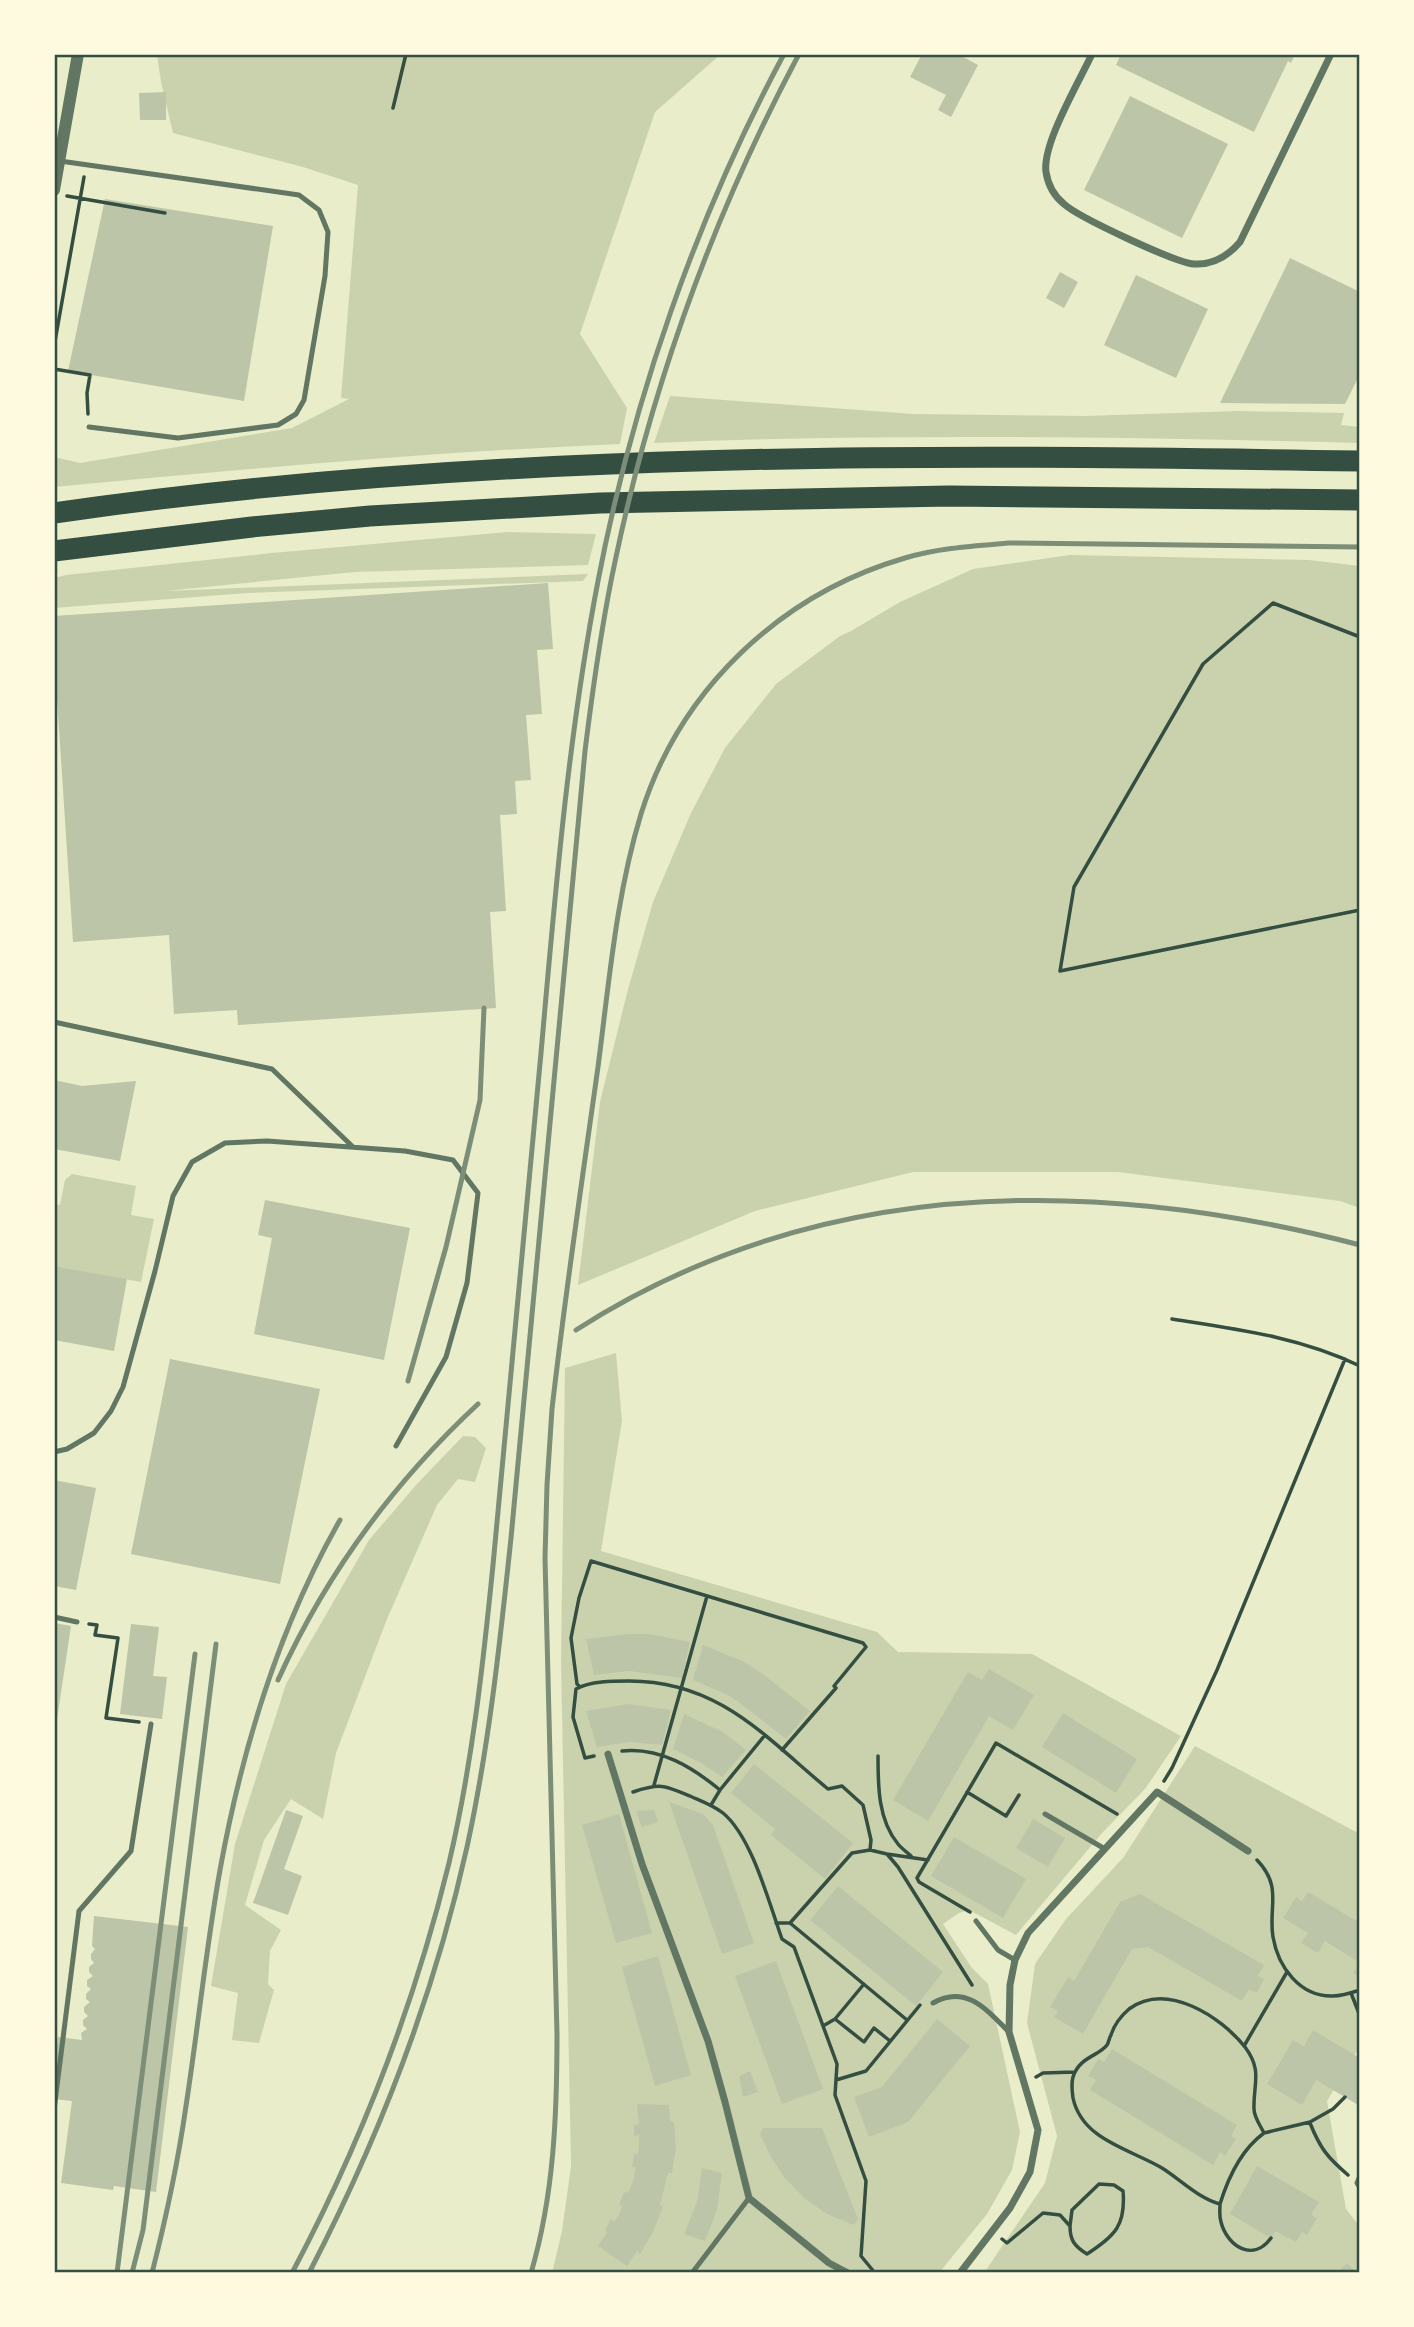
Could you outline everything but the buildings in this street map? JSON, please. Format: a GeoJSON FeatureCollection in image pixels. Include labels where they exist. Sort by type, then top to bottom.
{"type":"FeatureCollection","features":[{"type":"Feature","properties":{"kind":"highway"},"geometry":{"type":"LineString","coordinates":[[54,513],[290,486],[581,465],[945,457],[1360,461]]}},
{"type":"Feature","properties":{"kind":"highway"},"geometry":{"type":"LineString","coordinates":[[54,551],[224,530],[370,516],[600,503],[949,496],[1360,500]]}},
{"type":"Feature","properties":{"kind":"street"},"geometry":{"type":"LineString","coordinates":[[54,190],[60,161],[59,137],[78,54]]}},
{"type":"Feature","properties":{"kind":"street"},"geometry":{"type":"LineString","coordinates":[[1092,54],[1047,152],[1046,173],[1049,183],[1059,200],[1074,212],[1173,259],[1193,264],[1203,264],[1224,257],[1240,242],[1331,54]]}},
{"type":"Feature","properties":{"kind":"street"},"geometry":{"type":"LineString","coordinates":[[608,1754],[642,1864],[708,2041],[749,2198],[829,2263],[848,2273]]}},
{"type":"Feature","properties":{"kind":"street"},"geometry":{"type":"LineString","coordinates":[[960,2273],[1010,2208],[1030,2172],[1038,2130],[1009,2032],[1010,1985],[1015,1960],[1028,1933],[1157,1792],[1248,1852]]}},
{"type":"Feature","properties":{"kind":"lane"},"geometry":{"type":"LineString","coordinates":[[60,161],[299,195],[318,211],[328,232],[325,276],[304,400],[296,414],[278,425],[178,438],[89,427]]}},
{"type":"Feature","properties":{"kind":"lane"},"geometry":{"type":"LineString","coordinates":[[54,1022],[272,1069],[354,1147]]}},
{"type":"Feature","properties":{"kind":"lane"},"geometry":{"type":"LineString","coordinates":[[54,1452],[67,1449],[94,1433],[111,1411],[122,1387],[173,1196],[192,1163],[225,1143],[267,1141],[405,1151],[453,1160],[478,1193],[467,1283],[446,1357],[396,1446]]}},
{"type":"Feature","properties":{"kind":"lane"},"geometry":{"type":"LineString","coordinates":[[54,1617],[77,1622]]}},
{"type":"Feature","properties":{"kind":"lane"},"geometry":{"type":"LineString","coordinates":[[54,2110],[79,1911],[131,1851],[151,1724]]}},
{"type":"Feature","properties":{"kind":"lane"},"geometry":{"type":"LineString","coordinates":[[1045,1814],[1105,1849]]}},
{"type":"Feature","properties":{"kind":"lane"},"geometry":{"type":"LineString","coordinates":[[976,1921],[999,1950],[1015,1960]]}},
{"type":"Feature","properties":{"kind":"lane"},"geometry":{"type":"LineString","coordinates":[[933,2003],[944,1997],[971,1999],[986,2009],[1009,2032]]}},
{"type":"Feature","properties":{"kind":"lane"},"geometry":{"type":"LineString","coordinates":[[1359,2185],[1360,2176]]}},
{"type":"Feature","properties":{"kind":"lane"},"geometry":{"type":"LineString","coordinates":[[692,2273],[749,2198]]}},
{"type":"Feature","properties":{"kind":"path"},"geometry":{"type":"LineString","coordinates":[[393,108],[406,54]]}},
{"type":"Feature","properties":{"kind":"path"},"geometry":{"type":"LineString","coordinates":[[54,347],[86,164]]}},
{"type":"Feature","properties":{"kind":"path"},"geometry":{"type":"LineString","coordinates":[[67,196],[165,213]]}},
{"type":"Feature","properties":{"kind":"path"},"geometry":{"type":"LineString","coordinates":[[54,369],[90,375],[87,393],[89,427]]}},
{"type":"Feature","properties":{"kind":"path"},"geometry":{"type":"LineString","coordinates":[[1360,636],[1272,603],[1203,664],[1074,887],[1060,971],[1360,910]]}},
{"type":"Feature","properties":{"kind":"path"},"geometry":{"type":"LineString","coordinates":[[1172,1319],[1279,1336],[1360,1366]]}},
{"type":"Feature","properties":{"kind":"path"},"geometry":{"type":"LineString","coordinates":[[1157,1792],[1172,1768],[1217,1670],[1345,1359]]}},
{"type":"Feature","properties":{"kind":"path"},"geometry":{"type":"LineString","coordinates":[[579,1686],[570,1638],[591,1561],[863,1643],[866,1647],[834,1686],[836,1688],[782,1750]]}},
{"type":"Feature","properties":{"kind":"path"},"geometry":{"type":"LineString","coordinates":[[654,1785],[707,1596]]}},
{"type":"Feature","properties":{"kind":"path"},"geometry":{"type":"LineString","coordinates":[[77,1622],[97,1625],[95,1635],[118,1638],[106,1718],[151,1724]]}},
{"type":"Feature","properties":{"kind":"path"},"geometry":{"type":"LineString","coordinates":[[720,1790],[689,1766],[648,1752],[627,1751],[585,1758],[572,1717],[576,1689],[579,1686],[615,1681],[648,1681],[682,1688],[733,1710],[828,1789],[842,1786],[863,1805],[871,1840],[870,1850]]}},
{"type":"Feature","properties":{"kind":"path"},"geometry":{"type":"LineString","coordinates":[[710,1805],[765,1735]]}},
{"type":"Feature","properties":{"kind":"path"},"geometry":{"type":"LineString","coordinates":[[976,1921],[969,1910],[919,1882],[917,1878],[996,1743],[1131,1822]]}},
{"type":"Feature","properties":{"kind":"path"},"geometry":{"type":"LineString","coordinates":[[878,1756],[879,1799],[884,1817],[897,1844],[912,1858]]}},
{"type":"Feature","properties":{"kind":"path"},"geometry":{"type":"LineString","coordinates":[[621,1796],[654,1785],[673,1789],[724,1814],[745,1840],[782,1939],[794,1947],[837,2064],[835,2095],[866,2181],[861,2256],[874,2273]]}},
{"type":"Feature","properties":{"kind":"path"},"geometry":{"type":"LineString","coordinates":[[967,1792],[1006,1816],[1019,1795]]}},
{"type":"Feature","properties":{"kind":"path"},"geometry":{"type":"LineString","coordinates":[[790,1923],[852,1853],[870,1850],[928,1860]]}},
{"type":"Feature","properties":{"kind":"path"},"geometry":{"type":"LineString","coordinates":[[1248,1852],[1265,1869],[1270,1880],[1274,1901],[1272,1934],[1276,1952],[1287,1972],[1298,1984],[1315,1993],[1336,1996],[1360,1990]]}},
{"type":"Feature","properties":{"kind":"path"},"geometry":{"type":"LineString","coordinates":[[887,1854],[898,1867],[972,1985],[972,1991]]}},
{"type":"Feature","properties":{"kind":"path"},"geometry":{"type":"LineString","coordinates":[[776,1923],[790,1923],[907,2020]]}},
{"type":"Feature","properties":{"kind":"path"},"geometry":{"type":"LineString","coordinates":[[1244,2046],[1287,1972]]}},
{"type":"Feature","properties":{"kind":"path"},"geometry":{"type":"LineString","coordinates":[[823,2026],[835,2019],[864,1984]]}},
{"type":"Feature","properties":{"kind":"path"},"geometry":{"type":"LineString","coordinates":[[1352,1993],[1360,2016]]}},
{"type":"Feature","properties":{"kind":"path"},"geometry":{"type":"LineString","coordinates":[[836,2080],[866,2071],[926,1999]]}},
{"type":"Feature","properties":{"kind":"path"},"geometry":{"type":"LineString","coordinates":[[1220,2204],[1209,2201],[1160,2168],[1098,2135],[1083,2119],[1075,2105],[1072,2090],[1074,2072],[1107,2045],[1118,2020],[1129,2010],[1146,2001],[1185,2003],[1220,2021],[1244,2046],[1253,2062],[1258,2080],[1254,2109],[1255,2117],[1264,2133]]}},
{"type":"Feature","properties":{"kind":"path"},"geometry":{"type":"LineString","coordinates":[[835,2019],[864,2042],[874,2028],[890,2041]]}},
{"type":"Feature","properties":{"kind":"path"},"geometry":{"type":"LineString","coordinates":[[1024,2084],[1043,2073],[1074,2072]]}},
{"type":"Feature","properties":{"kind":"path"},"geometry":{"type":"LineString","coordinates":[[1271,2238],[1258,2250],[1248,2251],[1233,2241],[1222,2225],[1220,2204],[1224,2191],[1253,2141],[1264,2133],[1310,2122],[1333,2109],[1345,2097]]}},
{"type":"Feature","properties":{"kind":"path"},"geometry":{"type":"LineString","coordinates":[[1310,2122],[1318,2144],[1333,2162],[1359,2185]]}},
{"type":"Feature","properties":{"kind":"path"},"geometry":{"type":"LineString","coordinates":[[992,2232],[1007,2243],[1043,2213],[1060,2215],[1070,2225],[1070,2238],[1077,2248],[1087,2254],[1103,2244],[1119,2227],[1125,2208],[1123,2191],[1114,2185],[1099,2184],[1072,2210],[1070,2225]]}},
{"type":"Feature","properties":{"kind":"green space"},"geometry":{"type":"Polygon","coordinates":[[[157,54],[721,54],[655,112],[580,334],[627,408],[620,444],[408,456],[54,487],[54,457],[80,463],[292,428],[349,399],[341,398],[358,185],[303,167],[173,133],[157,54]]]}},
{"type":"Feature","properties":{"kind":"green space"},"geometry":{"type":"Polygon","coordinates":[[[670,396],[913,414],[1085,416],[1239,411],[1344,413],[1341,425],[1360,427],[1360,443],[1007,437],[654,443],[670,396]]]}},
{"type":"Feature","properties":{"kind":"green space"},"geometry":{"type":"Polygon","coordinates":[[[508,532],[596,534],[588,565],[355,572],[165,591],[588,574],[583,581],[247,593],[54,608],[54,578],[66,575],[508,532]]]}},
{"type":"Feature","properties":{"kind":"green space"},"geometry":{"type":"Polygon","coordinates":[[[1070,555],[1309,560],[1360,566],[1360,1208],[1340,1201],[1118,1172],[913,1172],[755,1211],[578,1285],[600,1102],[627,993],[653,902],[691,813],[725,748],[776,684],[840,636],[900,602],[973,569],[1070,555]]]}},
{"type":"Feature","properties":{"kind":"green space"},"geometry":{"type":"Polygon","coordinates":[[[72,1174],[136,1186],[131,1215],[154,1219],[141,1282],[54,1266],[54,1204],[60,1205],[65,1180],[72,1174]]]}},
{"type":"Feature","properties":{"kind":"green space"},"geometry":{"type":"Polygon","coordinates":[[[616,1353],[622,1421],[601,1551],[877,1632],[898,1652],[1032,1654],[1181,1736],[1145,1789],[1102,1833],[1016,1935],[969,1910],[943,1924],[972,1968],[988,1984],[1020,2132],[1012,2170],[987,2214],[939,2273],[552,2273],[562,2231],[571,2166],[561,1661],[565,1368],[616,1353]]]}},
{"type":"Feature","properties":{"kind":"green space"},"geometry":{"type":"Polygon","coordinates":[[[463,1436],[475,1437],[486,1448],[475,1482],[458,1479],[437,1505],[387,1619],[336,1753],[323,1819],[291,1799],[264,1840],[245,1905],[281,1930],[270,1951],[268,1984],[274,1990],[259,2043],[232,2040],[238,1993],[211,1986],[235,1844],[286,1684],[369,1540],[463,1436]]]}},
{"type":"Feature","properties":{"kind":"green space"},"geometry":{"type":"Polygon","coordinates":[[[1195,1746],[1360,1834],[1360,2046],[1327,2101],[1346,2209],[1360,2227],[1360,2273],[984,2273],[1045,2183],[1057,2136],[1027,2023],[1035,1964],[1066,1919],[1123,1858],[1195,1746]]]}},
{"type":"Feature","properties":{"kind":"railway"},"geometry":{"type":"LineString","coordinates":[[292,2273],[363,2124],[402,2021],[435,1916],[464,1789],[489,1602],[564,816],[578,698],[612,513],[629,445],[671,311],[723,180],[784,54]]}},
{"type":"Feature","properties":{"kind":"railway"},"geometry":{"type":"LineString","coordinates":[[309,2273],[359,2170],[421,2012],[454,1903],[482,1771],[511,1538],[585,751],[598,654],[616,557],[648,427],[690,299],[740,175],[799,54]]}},
{"type":"Feature","properties":{"kind":"railway"},"geometry":{"type":"LineString","coordinates":[[531,2273],[545,2214],[553,2155],[556,2095],[557,2034],[545,1558],[552,1409],[619,908],[632,845],[658,769],[681,726],[709,688],[741,653],[777,622],[817,596],[860,574],[905,558],[969,546],[1008,543],[1360,547]]}},
{"type":"Feature","properties":{"kind":"railway"},"geometry":{"type":"LineString","coordinates":[[408,1381],[446,1247],[480,1100],[484,1008]]}},
{"type":"Feature","properties":{"kind":"railway"},"geometry":{"type":"LineString","coordinates":[[576,1330],[668,1279],[762,1242],[859,1217],[957,1204],[1057,1201],[1158,1207],[1259,1222],[1360,1245]]}},
{"type":"Feature","properties":{"kind":"railway"},"geometry":{"type":"LineString","coordinates":[[278,1680],[318,1603],[364,1532],[418,1466],[478,1404]]}},
{"type":"Feature","properties":{"kind":"railway"},"geometry":{"type":"LineString","coordinates":[[152,2273],[179,2148],[215,1899],[239,1779],[281,1646],[318,1561],[340,1520]]}},
{"type":"Feature","properties":{"kind":"railway"},"geometry":{"type":"LineString","coordinates":[[132,2273],[143,2230],[216,1644]]}},
{"type":"Feature","properties":{"kind":"railway"},"geometry":{"type":"LineString","coordinates":[[117,2273],[195,1654]]}}]}
